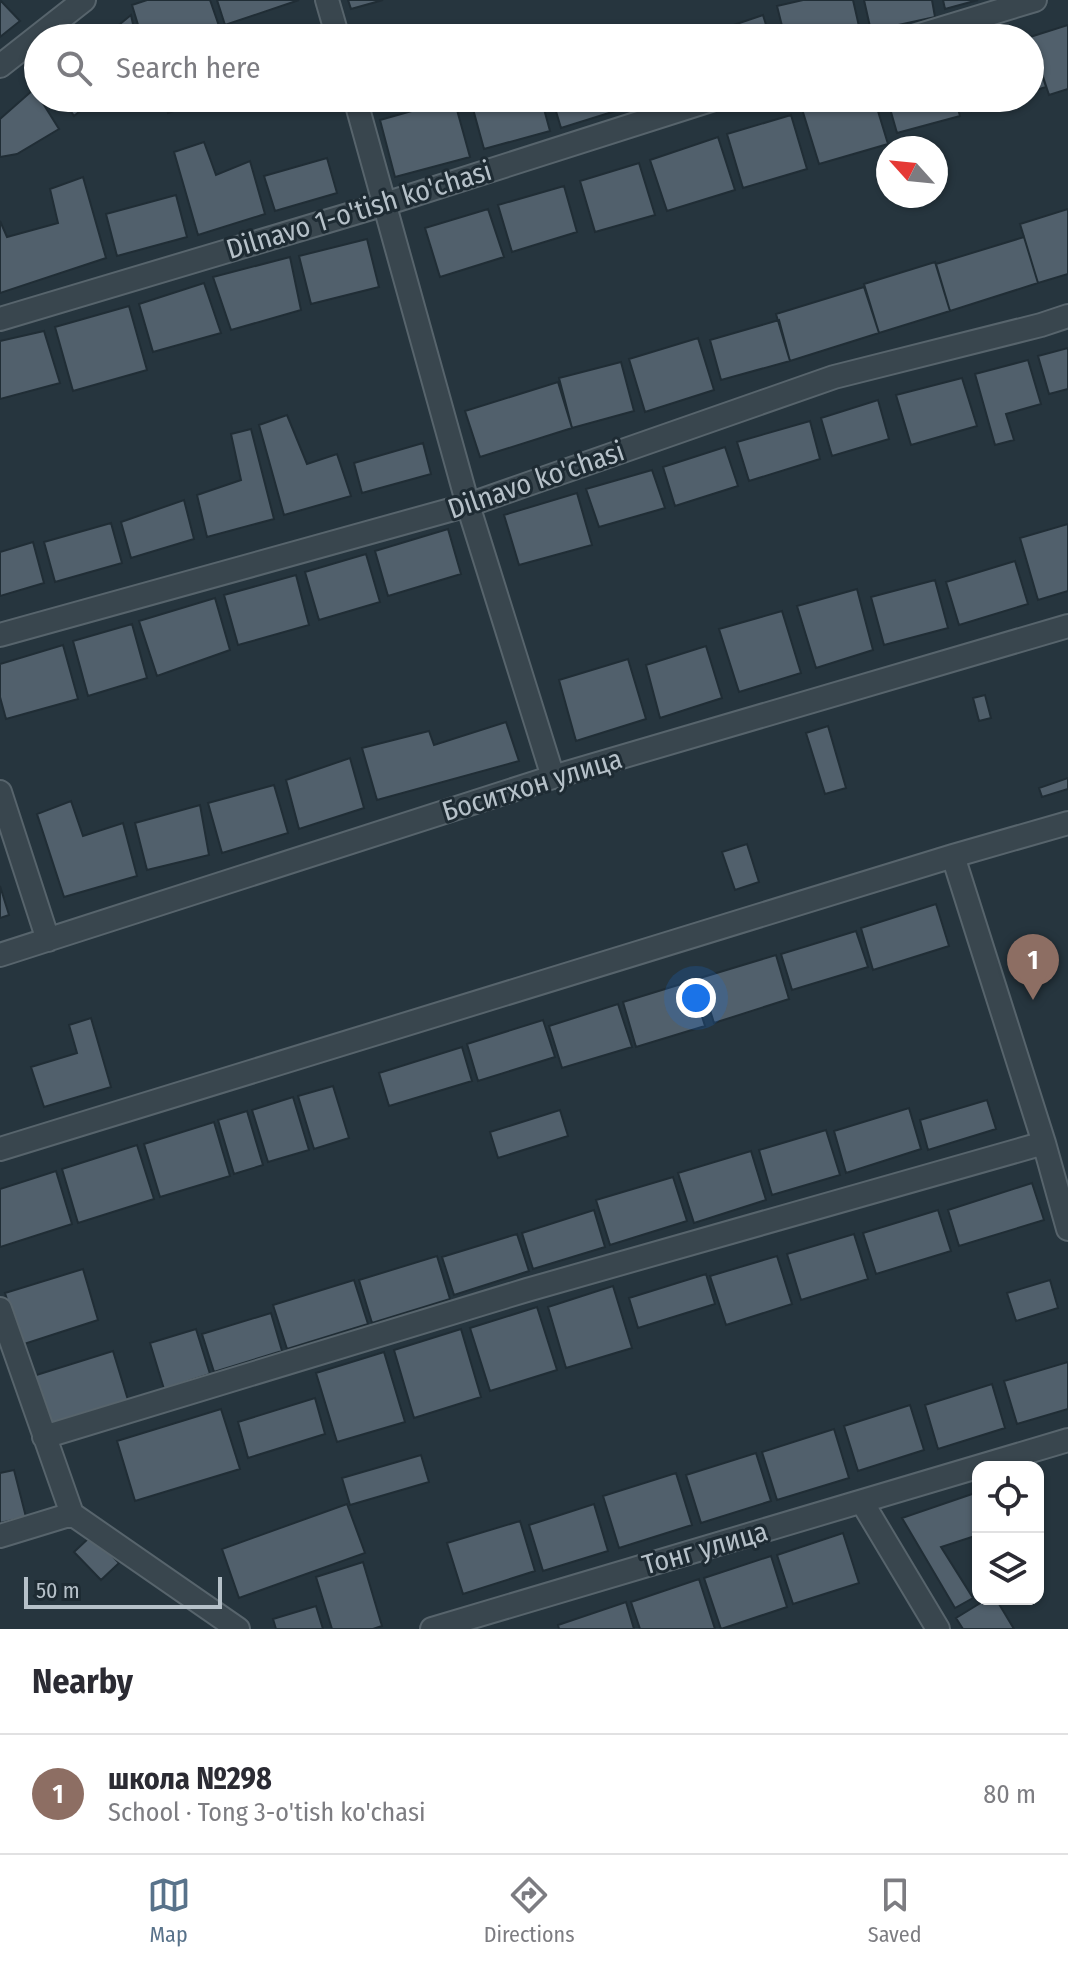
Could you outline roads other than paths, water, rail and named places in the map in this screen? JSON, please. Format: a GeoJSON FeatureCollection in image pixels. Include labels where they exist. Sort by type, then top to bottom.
{"type":"FeatureCollection","features":[{"type":"Feature","properties":{"kind":"street"},"geometry":{"type":"LineString","coordinates":[[53,24],[84,0]]}},
{"type":"Feature","properties":{"kind":"street"},"geometry":{"type":"LineString","coordinates":[[327,0],[334,24]]}},
{"type":"Feature","properties":{"kind":"street"},"geometry":{"type":"LineString","coordinates":[[956,24],[1035,0]]}},
{"type":"Feature","properties":{"kind":"street"},"geometry":{"type":"LineString","coordinates":[[0,66],[24,47]]}},
{"type":"Feature","properties":{"kind":"street"},"geometry":{"type":"LineString","coordinates":[[359,112],[468,505],[553,777]]}},
{"type":"Feature","properties":{"kind":"street","name":"Dilnavo 1-o'tish ko'chasi"},"geometry":{"type":"LineString","coordinates":[[0,319],[385,204],[673,112]]}},
{"type":"Feature","properties":{"kind":"street","name":"Dilnavo ko'chasi"},"geometry":{"type":"LineString","coordinates":[[0,635],[468,505],[834,377],[1068,316]]}},
{"type":"Feature","properties":{"kind":"street","name":"Боситхон улица"},"geometry":{"type":"LineString","coordinates":[[0,955],[553,777],[1068,626]]}},
{"type":"Feature","properties":{"kind":"street"},"geometry":{"type":"LineString","coordinates":[[0,792],[48,940]]}},
{"type":"Feature","properties":{"kind":"street"},"geometry":{"type":"LineString","coordinates":[[0,1149],[1068,823]]}},
{"type":"Feature","properties":{"kind":"street"},"geometry":{"type":"LineString","coordinates":[[953,856],[1044,1143],[1068,1229]]}},
{"type":"Feature","properties":{"kind":"street"},"geometry":{"type":"LineString","coordinates":[[44,1437],[527,1290],[1044,1143]]}},
{"type":"Feature","properties":{"kind":"street"},"geometry":{"type":"LineString","coordinates":[[0,1309],[72,1514],[238,1629]]}},
{"type":"Feature","properties":{"kind":"street","name":"Тонг улица"},"geometry":{"type":"LineString","coordinates":[[432,1629],[1068,1440]]}},
{"type":"Feature","properties":{"kind":"street"},"geometry":{"type":"LineString","coordinates":[[862,1502],[938,1629]]}},
{"type":"Feature","properties":{"kind":"street"},"geometry":{"type":"LineString","coordinates":[[0,1536],[72,1514]]}},
{"type":"Feature","properties":{"kind":"place","name":"школа №298"},"geometry":{"type":"Point","coordinates":[1033,1000]}}]}
